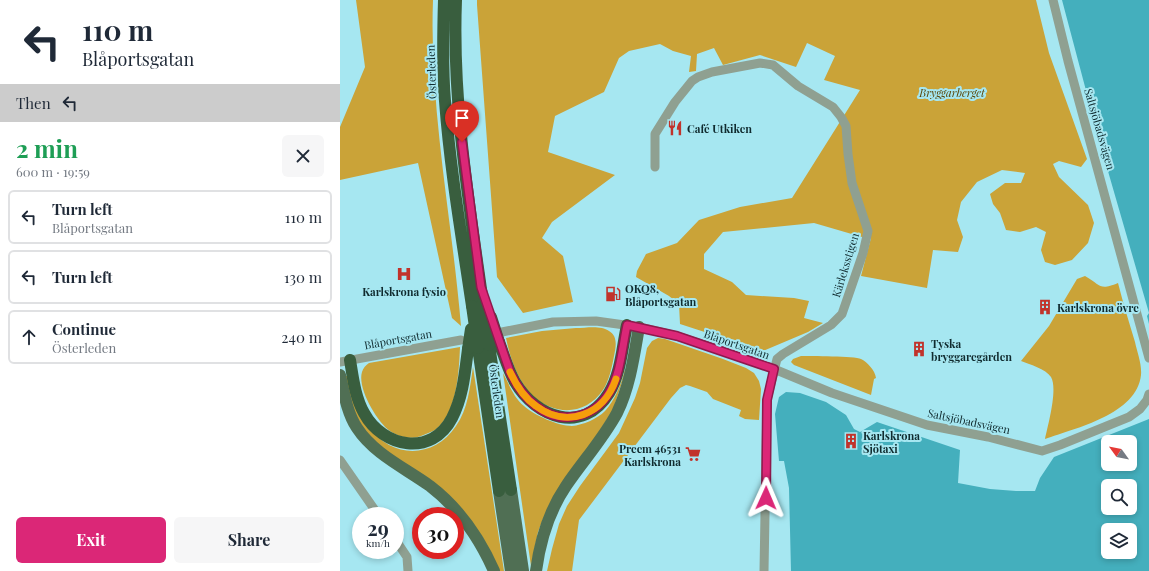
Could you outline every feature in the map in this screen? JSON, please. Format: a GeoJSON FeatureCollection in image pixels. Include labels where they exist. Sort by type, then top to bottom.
{"type":"FeatureCollection","features":[{"type":"Feature","properties":{"kind":"highway","name":"Österleden"},"geometry":{"type":"LineString","coordinates":[[444,0],[443,68],[452,169],[479,307],[499,491]]}},
{"type":"Feature","properties":{"kind":"highway"},"geometry":{"type":"LineString","coordinates":[[345,361],[358,400],[364,414],[372,425],[392,440],[416,444],[429,441],[442,432],[452,418],[462,387],[483,343],[479,307],[481,287],[464,170],[458,100],[455,27],[456,0]]}},
{"type":"Feature","properties":{"kind":"highway"},"geometry":{"type":"LineString","coordinates":[[483,343],[528,400],[554,416],[564,418],[574,417],[584,415],[594,410],[608,394],[618,371],[627,325]]}},
{"type":"Feature","properties":{"kind":"highway","name":"Österleden"},"geometry":{"type":"LineString","coordinates":[[483,343],[511,490]]}},
{"type":"Feature","properties":{"kind":"main road"},"geometry":{"type":"LineString","coordinates":[[536,571],[545,529],[558,499],[604,434],[622,402],[630,375],[639,327]]}},
{"type":"Feature","properties":{"kind":"main road"},"geometry":{"type":"LineString","coordinates":[[340,375],[351,416],[360,432],[374,448],[430,487],[455,508],[474,532],[494,571]]}},
{"type":"Feature","properties":{"kind":"main road","name":"Österleden"},"geometry":{"type":"LineString","coordinates":[[511,490],[523,571]]}},
{"type":"Feature","properties":{"kind":"main road","name":"Österleden"},"geometry":{"type":"LineString","coordinates":[[499,491],[511,571]]}},
{"type":"Feature","properties":{"kind":"street","name":"Saltsjöbadsvägen"},"geometry":{"type":"LineString","coordinates":[[1053,0],[1068,61],[1149,358]]}},
{"type":"Feature","properties":{"kind":"street","name":"Kärleksstigen"},"geometry":{"type":"LineString","coordinates":[[655,167],[655,134],[675,102],[692,82],[698,77],[712,72],[760,63],[773,65],[798,86],[833,107],[841,116],[846,126],[852,183],[868,231],[863,254],[842,314],[827,328],[783,354],[777,359],[774,369]]}},
{"type":"Feature","properties":{"kind":"street","name":"Blåportsgatan"},"geometry":{"type":"LineString","coordinates":[[345,361],[483,343],[553,322],[596,321],[639,327],[677,336],[774,369]]}},
{"type":"Feature","properties":{"kind":"street","name":"Saltsjöbadsvägen"},"geometry":{"type":"LineString","coordinates":[[774,369],[832,393],[927,425],[988,437],[1042,451],[1060,446],[1129,417],[1140,409],[1147,400],[1149,394]]}},
{"type":"Feature","properties":{"kind":"street"},"geometry":{"type":"LineString","coordinates":[[764,571],[767,400],[774,369]]}},
{"type":"Feature","properties":{"kind":"street"},"geometry":{"type":"LineString","coordinates":[[340,460],[373,507]]}},
{"type":"Feature","properties":{"kind":"street"},"geometry":{"type":"LineString","coordinates":[[404,552],[407,557],[408,571]]}},
{"type":"Feature","properties":{"kind":"green space"},"geometry":{"type":"Polygon","coordinates":[[[356,0],[433,0],[434,81],[461,326],[452,318],[418,163],[340,180],[340,127],[365,67],[356,0]]]}},
{"type":"Feature","properties":{"kind":"green space","name":"Bryggarberget"},"geometry":{"type":"Polygon","coordinates":[[[477,0],[1036,0],[1049,53],[1087,159],[1081,167],[1059,161],[1053,164],[1059,177],[1088,205],[1094,223],[1088,243],[1072,260],[1055,265],[1045,262],[1041,250],[1046,232],[1036,227],[1020,232],[1006,230],[1000,213],[993,204],[990,194],[1005,183],[1021,183],[1025,173],[1002,170],[977,182],[961,202],[957,220],[963,237],[958,252],[933,250],[927,288],[861,276],[871,238],[862,237],[814,223],[723,232],[704,254],[704,269],[732,282],[746,295],[794,298],[809,301],[804,318],[823,323],[808,332],[763,351],[680,324],[679,304],[669,296],[636,277],[637,271],[646,254],[677,243],[699,220],[740,207],[792,198],[860,90],[824,80],[835,56],[807,43],[796,67],[760,55],[723,65],[714,48],[697,54],[696,71],[689,72],[691,56],[673,51],[660,44],[629,51],[619,58],[604,92],[555,116],[548,152],[615,175],[552,222],[542,238],[563,256],[573,302],[523,313],[497,277],[477,0]]]}},
{"type":"Feature","properties":{"kind":"green space"},"geometry":{"type":"Polygon","coordinates":[[[1085,276],[1103,287],[1118,283],[1139,358],[1141,375],[1137,388],[1129,400],[1117,409],[1103,418],[1045,439],[1052,407],[1053,383],[1049,374],[1037,367],[1021,361],[1049,326],[1077,279],[1085,276]]]}},
{"type":"Feature","properties":{"kind":"green space"},"geometry":{"type":"Polygon","coordinates":[[[598,327],[606,329],[614,336],[616,345],[615,353],[607,382],[603,390],[596,398],[579,408],[561,410],[543,403],[528,391],[519,377],[510,354],[506,338],[542,331],[598,327]]]}},
{"type":"Feature","properties":{"kind":"green space"},"geometry":{"type":"Polygon","coordinates":[[[658,338],[665,339],[723,359],[746,368],[754,373],[759,381],[761,389],[759,420],[745,419],[739,416],[741,410],[713,399],[707,392],[686,385],[680,388],[579,520],[572,571],[547,571],[559,524],[567,506],[619,433],[640,383],[647,348],[652,341],[658,338]]]}},
{"type":"Feature","properties":{"kind":"green space"},"geometry":{"type":"Polygon","coordinates":[[[460,347],[459,368],[455,392],[448,414],[442,423],[435,430],[413,438],[397,435],[385,427],[374,413],[365,395],[361,379],[363,369],[369,363],[460,347]]]}},
{"type":"Feature","properties":{"kind":"green space"},"geometry":{"type":"Polygon","coordinates":[[[801,356],[861,359],[866,362],[874,372],[876,378],[874,379],[871,395],[794,365],[791,362],[793,359],[801,356]]]}},
{"type":"Feature","properties":{"kind":"green space"},"geometry":{"type":"Polygon","coordinates":[[[473,367],[504,571],[499,571],[482,536],[464,520],[464,507],[449,507],[366,434],[352,408],[345,376],[349,376],[367,424],[378,437],[389,445],[413,451],[436,445],[447,437],[460,419],[466,405],[473,367]]]}},
{"type":"Feature","properties":{"kind":"green space"},"geometry":{"type":"Polygon","coordinates":[[[625,370],[613,410],[543,519],[538,532],[531,566],[503,373],[520,403],[540,416],[553,422],[566,426],[572,426],[590,421],[605,411],[617,392],[625,370]]]}},
{"type":"Feature","properties":{"kind":"water"},"geometry":{"type":"Polygon","coordinates":[[[1062,0],[1149,0],[1149,313],[1101,147],[1062,0]]]}},
{"type":"Feature","properties":{"kind":"water"},"geometry":{"type":"Polygon","coordinates":[[[1149,313],[1149,324],[1147,316],[1149,313]]]}},
{"type":"Feature","properties":{"kind":"water"},"geometry":{"type":"Polygon","coordinates":[[[786,392],[800,393],[826,402],[846,415],[854,429],[860,432],[877,422],[960,450],[958,483],[990,489],[1016,491],[1035,491],[1040,478],[1054,457],[1101,438],[1101,471],[1137,471],[1137,435],[1109,435],[1149,419],[1149,571],[791,571],[789,488],[784,461],[779,461],[775,414],[779,397],[786,392]]]}},
{"type":"Feature","properties":{"kind":"slow traffic"},"geometry":{"type":"LineString","coordinates":[[510,372],[515,382],[528,400],[545,412],[564,418],[584,415],[594,410],[608,394],[616,379]]}},
{"type":"Feature","properties":{"kind":"place","name":"Café Utkiken"},"geometry":{"type":"Point","coordinates":[675,128]}},
{"type":"Feature","properties":{"kind":"place","name":"Karlskrona fysio"},"geometry":{"type":"Point","coordinates":[404,274]}},
{"type":"Feature","properties":{"kind":"place","name":"OKQ8, Blåportsgatan"},"geometry":{"type":"Point","coordinates":[613,294]}},
{"type":"Feature","properties":{"kind":"place","name":"Karlskrona övre"},"geometry":{"type":"Point","coordinates":[1045,307]}},
{"type":"Feature","properties":{"kind":"place","name":"Tyska bryggaregården"},"geometry":{"type":"Point","coordinates":[919,349]}},
{"type":"Feature","properties":{"kind":"place","name":"Karlskrona Sjötaxi"},"geometry":{"type":"Point","coordinates":[851,441]}},
{"type":"Feature","properties":{"kind":"place","name":"Preem 46531 Karlskrona"},"geometry":{"type":"Point","coordinates":[693,454]}},
{"type":"Feature","properties":{"kind":"route"},"geometry":{"type":"LineString","coordinates":[[462,142],[464,170],[481,287],[510,372],[515,382],[528,400],[545,412],[564,418],[584,415],[594,410],[608,394],[614,383],[618,371],[627,325],[677,336],[774,369],[767,400],[766,498]]}}]}
